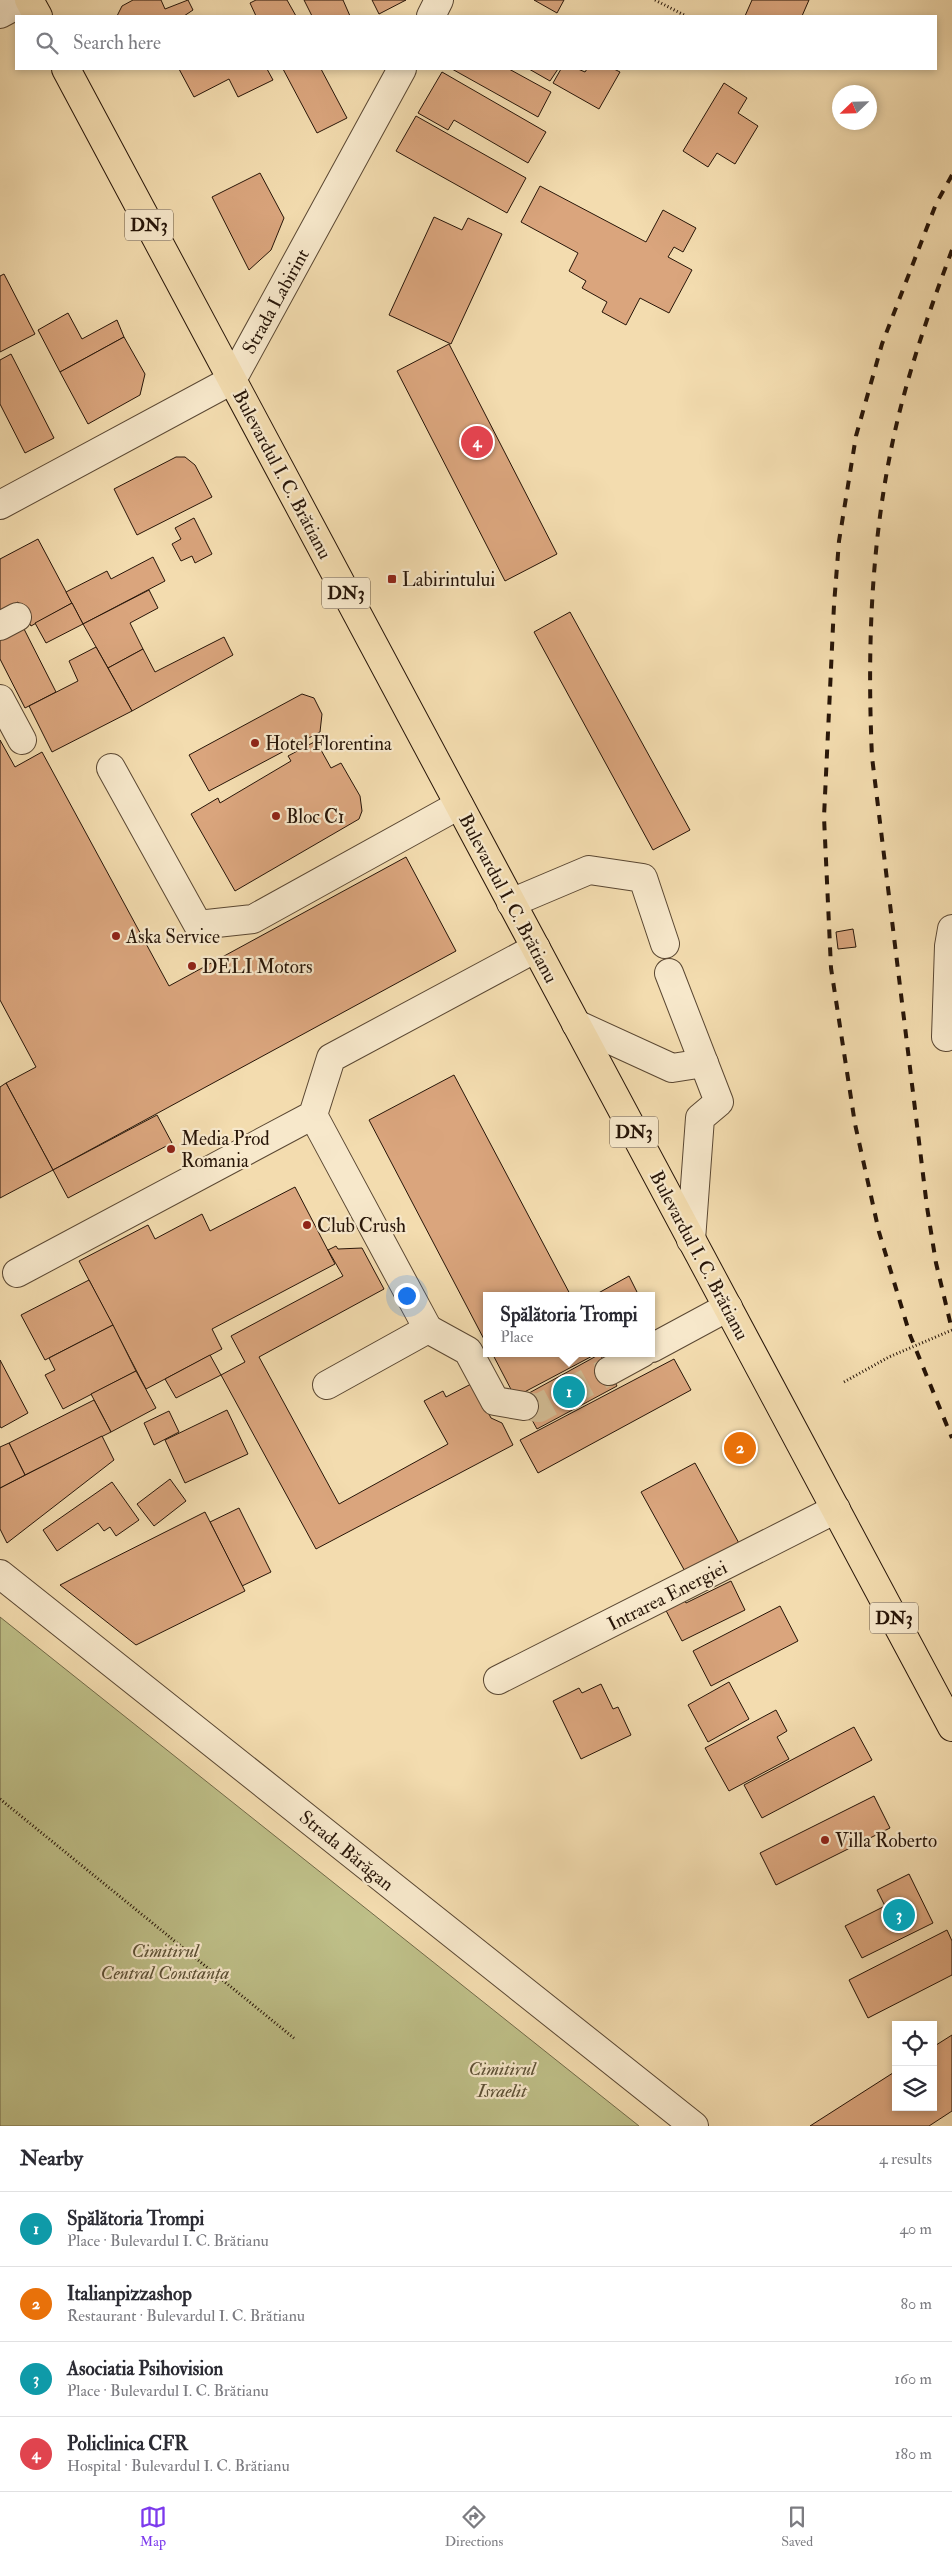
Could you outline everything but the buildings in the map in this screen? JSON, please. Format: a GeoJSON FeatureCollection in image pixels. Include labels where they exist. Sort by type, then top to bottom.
{"type":"FeatureCollection","features":[{"type":"Feature","properties":{"kind":"main road"},"geometry":{"type":"LineString","coordinates":[[27,0],[37,15]]}},
{"type":"Feature","properties":{"kind":"main road","name":"Bulevardul I. C. Brătianu"},"geometry":{"type":"LineString","coordinates":[[67,70],[952,1726]]}},
{"type":"Feature","properties":{"kind":"street"},"geometry":{"type":"LineString","coordinates":[[0,14],[27,0]]}},
{"type":"Feature","properties":{"kind":"street"},"geometry":{"type":"LineString","coordinates":[[431,15],[439,0]]}},
{"type":"Feature","properties":{"kind":"street","name":"Strada Labirint"},"geometry":{"type":"LineString","coordinates":[[232,380],[401,70]]}},
{"type":"Feature","properties":{"kind":"street"},"geometry":{"type":"LineString","coordinates":[[0,505],[232,380]]}},
{"type":"Feature","properties":{"kind":"street"},"geometry":{"type":"LineString","coordinates":[[0,698],[22,740]]}},
{"type":"Feature","properties":{"kind":"street"},"geometry":{"type":"LineString","coordinates":[[111,768],[198,925],[253,919],[459,805]]}},
{"type":"Feature","properties":{"kind":"street"},"geometry":{"type":"LineString","coordinates":[[511,903],[589,870],[643,878],[666,944]]}},
{"type":"Feature","properties":{"kind":"street"},"geometry":{"type":"LineString","coordinates":[[946,1037],[949,946],[952,930]]}},
{"type":"Feature","properties":{"kind":"street"},"geometry":{"type":"LineString","coordinates":[[17,1273],[313,1115],[331,1058],[536,948]]}},
{"type":"Feature","properties":{"kind":"street"},"geometry":{"type":"LineString","coordinates":[[670,973],[719,1102],[700,1118],[691,1240]]}},
{"type":"Feature","properties":{"kind":"street"},"geometry":{"type":"LineString","coordinates":[[576,1024],[672,1068],[704,1063]]}},
{"type":"Feature","properties":{"kind":"street"},"geometry":{"type":"LineString","coordinates":[[313,1115],[428,1329],[468,1351],[495,1401],[524,1406]]}},
{"type":"Feature","properties":{"kind":"street"},"geometry":{"type":"LineString","coordinates":[[655,1346],[728,1307]]}},
{"type":"Feature","properties":{"kind":"street"},"geometry":{"type":"LineString","coordinates":[[327,1385],[428,1329]]}},
{"type":"Feature","properties":{"kind":"street"},"geometry":{"type":"LineString","coordinates":[[609,1371],[635,1357]]}},
{"type":"Feature","properties":{"kind":"street","name":"Intrarea Energiei"},"geometry":{"type":"LineString","coordinates":[[498,1680],[836,1509]]}},
{"type":"Feature","properties":{"kind":"street","name":"Strada Bărăgan"},"geometry":{"type":"LineString","coordinates":[[0,1574],[694,2126]]}},
{"type":"Feature","properties":{"kind":"path"},"geometry":{"type":"LineString","coordinates":[[655,0],[684,15]]}},
{"type":"Feature","properties":{"kind":"path"},"geometry":{"type":"LineString","coordinates":[[844,1382],[888,1357],[952,1330]]}},
{"type":"Feature","properties":{"kind":"path"},"geometry":{"type":"LineString","coordinates":[[0,1799],[295,2039]]}},
{"type":"Feature","properties":{"kind":"green space","name":"Cimitirul Central Constanța"},"geometry":{"type":"Polygon","coordinates":[[[0,1617],[639,2126],[0,2126],[0,1617]]]}},
{"type":"Feature","properties":{"kind":"tunnel"},"geometry":{"type":"LineString","coordinates":[[524,1406],[539,1408],[609,1371]]}},
{"type":"Feature","properties":{"kind":"railway"},"geometry":{"type":"LineString","coordinates":[[952,175],[936,204],[882,344],[856,436],[839,541],[834,605],[824,817],[831,968],[855,1124],[879,1232],[910,1335],[952,1438]]}},
{"type":"Feature","properties":{"kind":"railway"},"geometry":{"type":"LineString","coordinates":[[952,250],[913,362],[887,471],[876,552],[870,675],[872,757],[927,1207],[936,1263],[952,1330]]}},
{"type":"Feature","properties":{"kind":"place","name":"Policlinica CFR"},"geometry":{"type":"Point","coordinates":[477,442]}},
{"type":"Feature","properties":{"kind":"place","name":"Labirintului"},"geometry":{"type":"Point","coordinates":[392,579]}},
{"type":"Feature","properties":{"kind":"place","name":"Hotel Florentina"},"geometry":{"type":"Point","coordinates":[255,743]}},
{"type":"Feature","properties":{"kind":"place","name":"Bloc C1"},"geometry":{"type":"Point","coordinates":[276,816]}},
{"type":"Feature","properties":{"kind":"place","name":"Aska Service"},"geometry":{"type":"Point","coordinates":[116,936]}},
{"type":"Feature","properties":{"kind":"place","name":"DELI Motors"},"geometry":{"type":"Point","coordinates":[192,966]}},
{"type":"Feature","properties":{"kind":"place","name":"Media Prod Romania"},"geometry":{"type":"Point","coordinates":[171,1149]}},
{"type":"Feature","properties":{"kind":"place","name":"Club Crush"},"geometry":{"type":"Point","coordinates":[307,1225]}},
{"type":"Feature","properties":{"kind":"place","name":"Spălătoria Trompi"},"geometry":{"type":"Point","coordinates":[569,1392]}},
{"type":"Feature","properties":{"kind":"place","name":"Italianpizzashop"},"geometry":{"type":"Point","coordinates":[740,1448]}},
{"type":"Feature","properties":{"kind":"place","name":"Villa Roberto"},"geometry":{"type":"Point","coordinates":[825,1840]}},
{"type":"Feature","properties":{"kind":"place","name":"Asociatia Psihovision"},"geometry":{"type":"Point","coordinates":[899,1915]}},
{"type":"Feature","properties":{"kind":"park label","name":"Cimitirul Israelit"},"geometry":{"type":"Point","coordinates":[502,2079]}}]}
